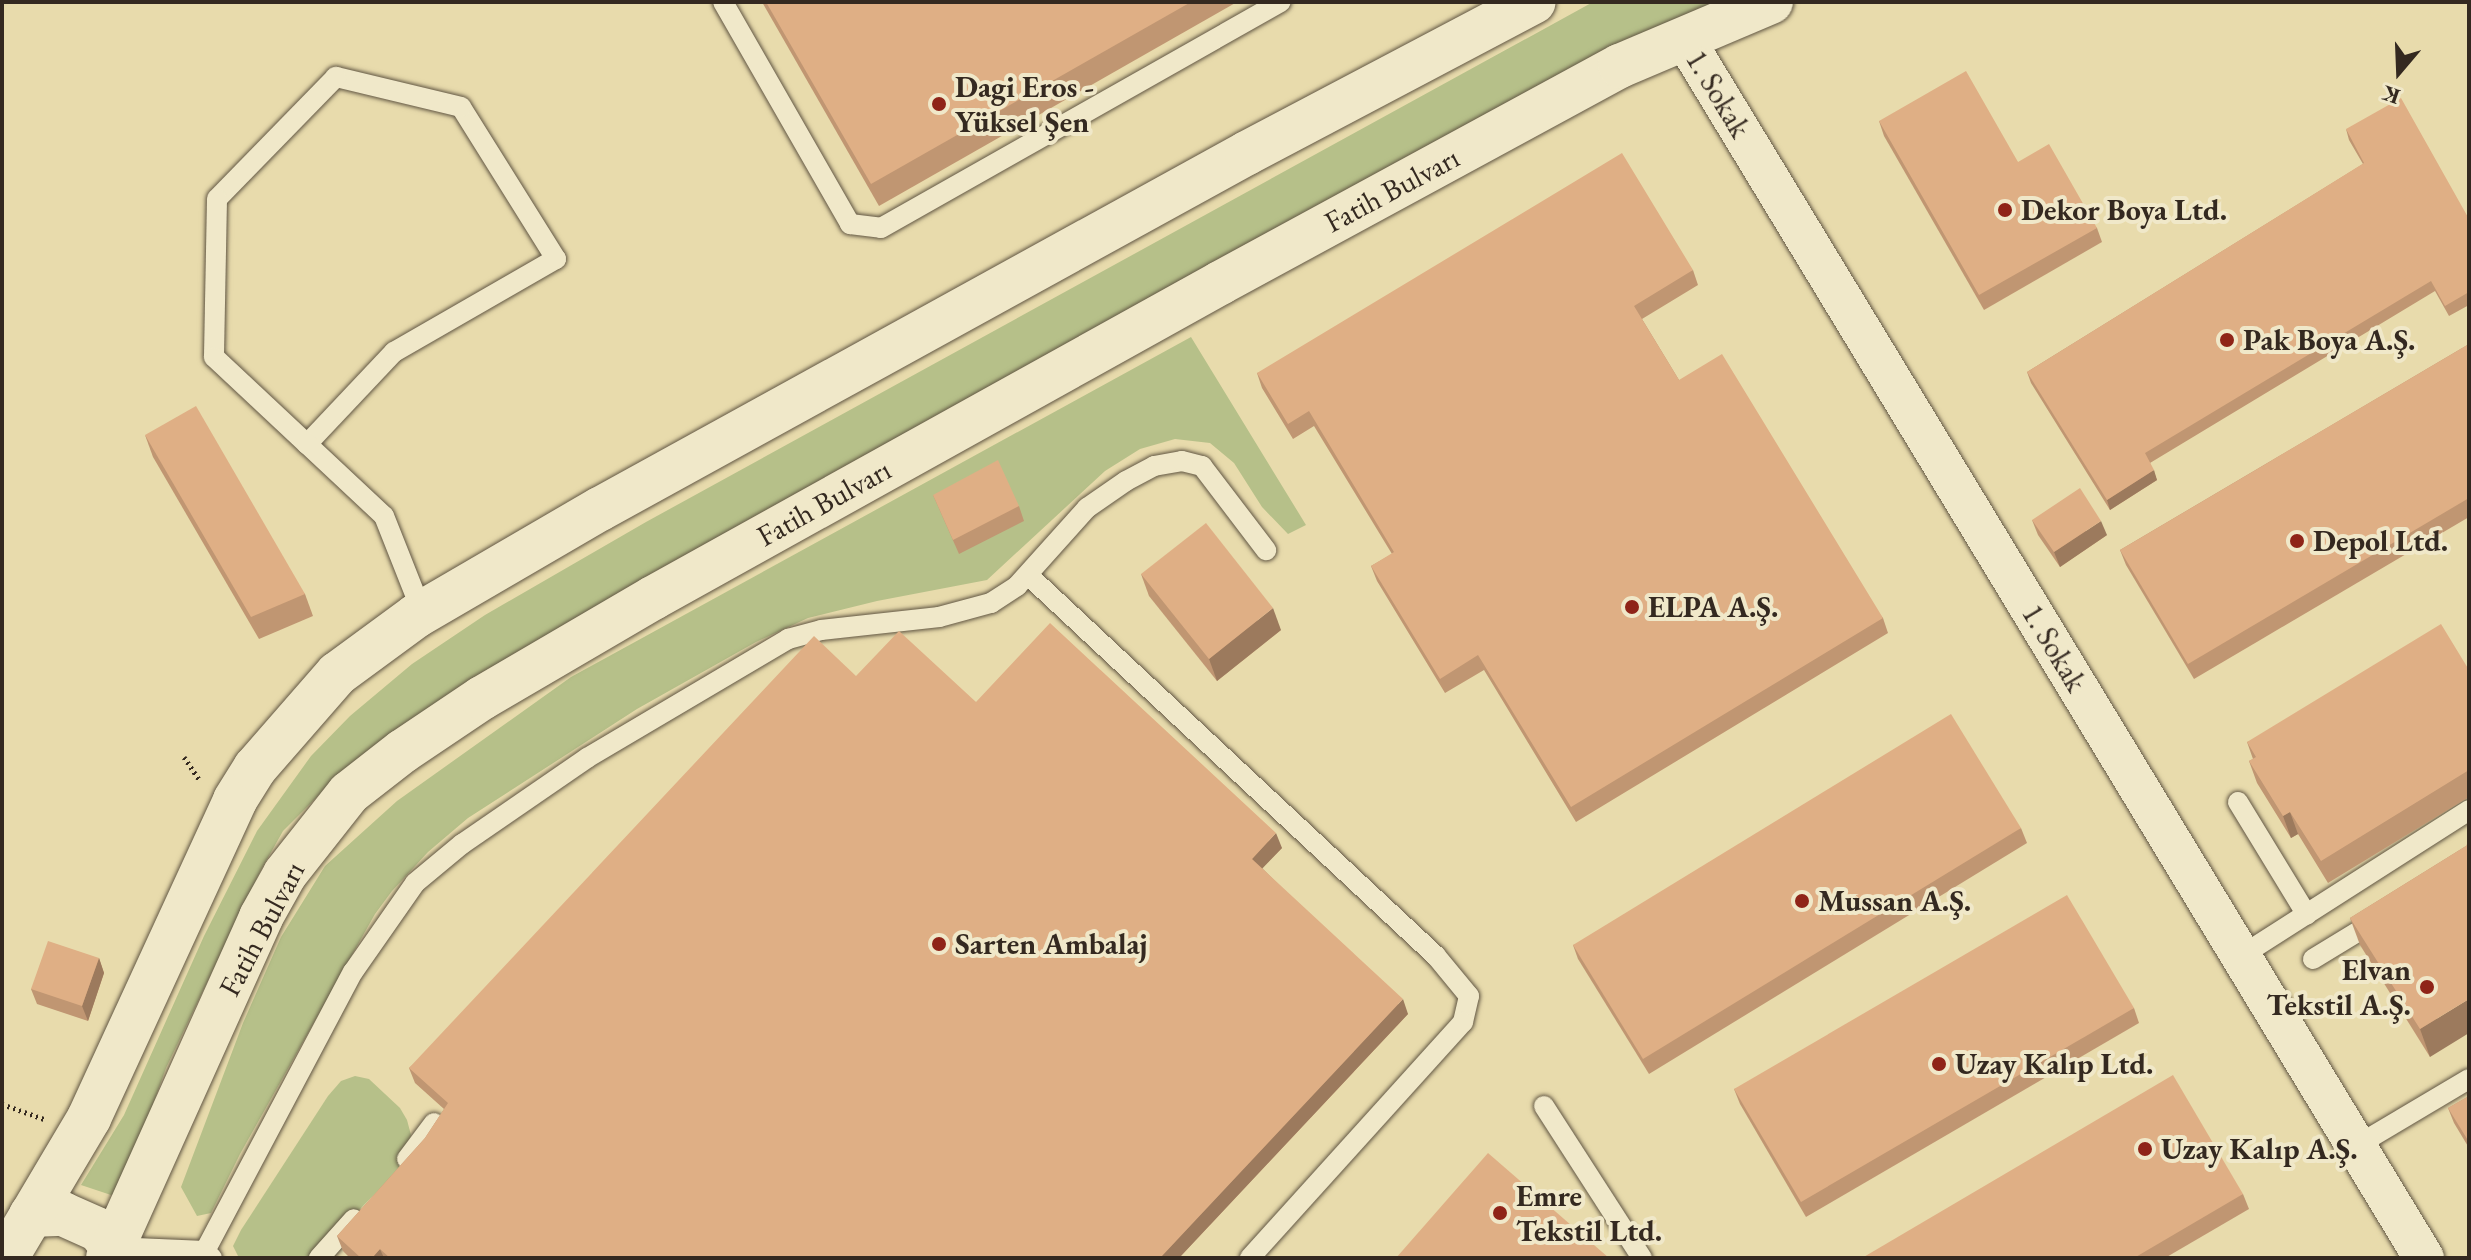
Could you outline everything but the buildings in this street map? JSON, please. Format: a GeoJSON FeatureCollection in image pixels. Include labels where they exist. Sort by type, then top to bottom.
{"type":"FeatureCollection","features":[{"type":"Feature","properties":{"kind":"main road"},"geometry":{"type":"LineString","coordinates":[[6,1258],[16,1208],[58,1138],[109,1076],[218,831],[255,768],[337,674],[422,612],[613,501],[1488,11],[1534,2]]}},
{"type":"Feature","properties":{"kind":"main road","name":"Fatih Bulvarı"},"geometry":{"type":"LineString","coordinates":[[110,1252],[261,917],[285,874],[349,793],[403,751],[482,698],[708,567],[1234,275],[1620,66],[1771,2]]}},
{"type":"Feature","properties":{"kind":"main road"},"geometry":{"type":"LineString","coordinates":[[16,1208],[63,1214],[99,1230],[110,1252]]}},
{"type":"Feature","properties":{"kind":"street","name":"1. Sokak"},"geometry":{"type":"LineString","coordinates":[[1684,38],[2424,1258]]}},
{"type":"Feature","properties":{"kind":"lane"},"geometry":{"type":"LineString","coordinates":[[723,2],[850,224],[881,228],[1280,2]]}},
{"type":"Feature","properties":{"kind":"lane"},"geometry":{"type":"LineString","coordinates":[[307,444],[394,352],[556,259],[461,107],[336,77],[217,199],[214,357],[307,444],[384,516],[422,612]]}},
{"type":"Feature","properties":{"kind":"lane"},"geometry":{"type":"LineString","coordinates":[[110,1252],[208,1255],[353,972],[415,883],[462,844],[587,758],[788,639],[821,630],[939,617],[991,603],[1028,575],[1087,508],[1154,466],[1182,461],[1202,466],[1266,550]]}},
{"type":"Feature","properties":{"kind":"lane"},"geometry":{"type":"LineString","coordinates":[[1028,575],[1436,956],[1469,996],[1463,1022],[1250,1258]]}},
{"type":"Feature","properties":{"kind":"lane"},"geometry":{"type":"LineString","coordinates":[[2238,802],[2307,915]]}},
{"type":"Feature","properties":{"kind":"lane"},"geometry":{"type":"LineString","coordinates":[[2241,956],[2469,810]]}},
{"type":"Feature","properties":{"kind":"lane"},"geometry":{"type":"LineString","coordinates":[[2313,959],[2391,911]]}},
{"type":"Feature","properties":{"kind":"lane"},"geometry":{"type":"LineString","coordinates":[[2356,1146],[2469,1079]]}},
{"type":"Feature","properties":{"kind":"lane"},"geometry":{"type":"LineString","coordinates":[[1544,1106],[1642,1258]]}},
{"type":"Feature","properties":{"kind":"lane"},"geometry":{"type":"LineString","coordinates":[[390,1178],[434,1123]]}},
{"type":"Feature","properties":{"kind":"lane"},"geometry":{"type":"LineString","coordinates":[[319,1258],[370,1201]]}},
{"type":"Feature","properties":{"kind":"path"},"geometry":{"type":"LineString","coordinates":[[2,1104],[58,1138]]}},
{"type":"Feature","properties":{"kind":"green space"},"geometry":{"type":"Polygon","coordinates":[[[1593,2],[1725,2],[339,775],[283,831],[261,870],[166,1068],[120,1198],[81,1185],[124,1115],[204,936],[257,831],[311,756],[350,716],[412,664],[485,615],[646,522],[1593,2]]]}},
{"type":"Feature","properties":{"kind":"green space"},"geometry":{"type":"Polygon","coordinates":[[[1191,337],[1306,525],[1288,534],[1262,507],[1234,463],[1210,443],[1175,439],[1140,449],[1105,471],[987,580],[808,618],[756,642],[637,709],[468,818],[428,852],[392,891],[375,914],[240,1154],[211,1213],[197,1216],[181,1187],[243,1023],[281,937],[325,866],[397,801],[571,677],[1191,337]]]}},
{"type":"Feature","properties":{"kind":"green space"},"geometry":{"type":"Polygon","coordinates":[[[355,1076],[369,1079],[400,1108],[407,1120],[411,1135],[404,1164],[324,1246],[306,1258],[239,1258],[233,1246],[241,1230],[328,1096],[341,1081],[355,1076]]]}},
{"type":"Feature","properties":{"kind":"place","name":"Dagi Eros - Yüksel Şen"},"geometry":{"type":"Point","coordinates":[939,104]}},
{"type":"Feature","properties":{"kind":"place","name":"Dekor Boya Ltd."},"geometry":{"type":"Point","coordinates":[2005,210]}},
{"type":"Feature","properties":{"kind":"place","name":"Pak Boya A.Ş."},"geometry":{"type":"Point","coordinates":[2227,340]}},
{"type":"Feature","properties":{"kind":"place","name":"Depol Ltd."},"geometry":{"type":"Point","coordinates":[2297,541]}},
{"type":"Feature","properties":{"kind":"place","name":"ELPA A.Ş."},"geometry":{"type":"Point","coordinates":[1632,607]}},
{"type":"Feature","properties":{"kind":"place","name":"Mussan A.Ş."},"geometry":{"type":"Point","coordinates":[1802,901]}},
{"type":"Feature","properties":{"kind":"place","name":"Sarten Ambalaj"},"geometry":{"type":"Point","coordinates":[939,944]}},
{"type":"Feature","properties":{"kind":"place","name":"Elvan Tekstil A.Ş."},"geometry":{"type":"Point","coordinates":[2427,987]}},
{"type":"Feature","properties":{"kind":"place","name":"Uzay Kalıp Ltd."},"geometry":{"type":"Point","coordinates":[1939,1064]}},
{"type":"Feature","properties":{"kind":"place","name":"Uzay Kalıp A.Ş."},"geometry":{"type":"Point","coordinates":[2145,1149]}},
{"type":"Feature","properties":{"kind":"place","name":"Emre Tekstil Ltd."},"geometry":{"type":"Point","coordinates":[1500,1213]}}]}
